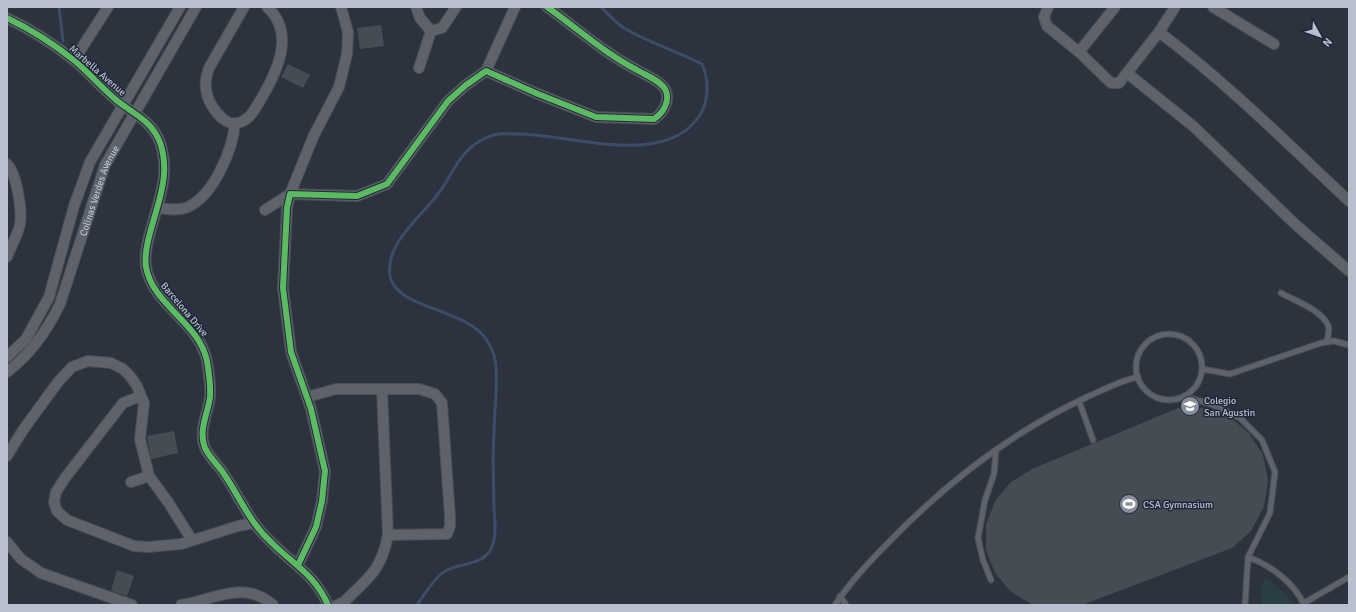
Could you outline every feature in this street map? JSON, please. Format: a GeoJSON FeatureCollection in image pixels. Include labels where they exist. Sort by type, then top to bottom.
{"type":"FeatureCollection","features":[{"type":"Feature","properties":{"kind":"street"},"geometry":{"type":"LineString","coordinates":[[74,60],[108,7]]}},
{"type":"Feature","properties":{"kind":"street","name":"Colinas Verdes Avenue"},"geometry":{"type":"LineString","coordinates":[[7,357],[26,339],[49,297],[74,206],[90,162],[122,104],[180,7]]}},
{"type":"Feature","properties":{"kind":"street","name":"Colinas Verdes Avenue"},"geometry":{"type":"LineString","coordinates":[[7,372],[38,343],[53,320],[60,304],[105,165],[196,7]]}},
{"type":"Feature","properties":{"kind":"street"},"geometry":{"type":"LineString","coordinates":[[244,7],[209,68],[205,82],[206,95],[214,108],[224,120],[235,123],[243,121],[252,115],[277,72],[281,59],[282,46],[280,29],[276,17],[267,7]]}},
{"type":"Feature","properties":{"kind":"street"},"geometry":{"type":"LineString","coordinates":[[298,565],[316,527],[322,501],[325,471],[307,397],[291,352],[283,288],[287,208],[290,194],[314,135],[339,87],[343,74],[347,54],[348,32],[341,7]]}},
{"type":"Feature","properties":{"kind":"street"},"geometry":{"type":"LineString","coordinates":[[416,7],[420,18],[431,32]]}},
{"type":"Feature","properties":{"kind":"street"},"geometry":{"type":"LineString","coordinates":[[431,32],[442,28],[456,7]]}},
{"type":"Feature","properties":{"kind":"street"},"geometry":{"type":"LineString","coordinates":[[265,210],[290,194],[357,196],[387,184],[448,101],[466,85],[486,71],[515,7]]}},
{"type":"Feature","properties":{"kind":"street"},"geometry":{"type":"LineString","coordinates":[[486,71],[596,117],[654,119],[661,115],[667,98],[666,90],[654,80],[614,58],[547,7]]}},
{"type":"Feature","properties":{"kind":"street"},"geometry":{"type":"LineString","coordinates":[[1048,7],[1044,17],[1047,26],[1079,52],[1111,83],[1118,83],[1127,73],[1159,32],[1176,7]]}},
{"type":"Feature","properties":{"kind":"street"},"geometry":{"type":"LineString","coordinates":[[1079,52],[1115,7]]}},
{"type":"Feature","properties":{"kind":"street"},"geometry":{"type":"LineString","coordinates":[[1213,7],[1274,44]]}},
{"type":"Feature","properties":{"kind":"street","name":"Marbella Avenue"},"geometry":{"type":"LineString","coordinates":[[7,18],[22,25],[74,60],[122,104],[135,112]]}},
{"type":"Feature","properties":{"kind":"street"},"geometry":{"type":"LineString","coordinates":[[419,68],[431,32]]}},
{"type":"Feature","properties":{"kind":"street"},"geometry":{"type":"LineString","coordinates":[[1159,32],[1188,53],[1270,125],[1349,201]]}},
{"type":"Feature","properties":{"kind":"street"},"geometry":{"type":"LineString","coordinates":[[1127,73],[1193,126],[1296,225],[1349,271]]}},
{"type":"Feature","properties":{"kind":"street","name":"Barcelona Drive"},"geometry":{"type":"LineString","coordinates":[[135,112],[152,130],[162,148],[165,172],[158,208],[146,254],[147,272],[150,282],[159,294],[193,331],[203,345],[210,377],[210,397],[203,431],[205,448],[225,476],[253,523],[272,544],[298,565],[312,579],[328,605]]}},
{"type":"Feature","properties":{"kind":"street"},"geometry":{"type":"LineString","coordinates":[[158,208],[176,209],[187,207],[203,195],[210,186],[229,153],[234,136],[235,123]]}},
{"type":"Feature","properties":{"kind":"street"},"geometry":{"type":"LineString","coordinates":[[7,164],[12,169],[17,182],[20,224],[7,257]]}},
{"type":"Feature","properties":{"kind":"street"},"geometry":{"type":"LineString","coordinates":[[7,456],[23,430],[58,382],[72,367],[78,363],[100,361],[111,363],[123,369],[130,376],[141,396],[144,403],[140,439],[149,476],[168,502],[192,540]]}},
{"type":"Feature","properties":{"kind":"street"},"geometry":{"type":"LineString","coordinates":[[307,397],[336,389],[419,389],[435,394],[442,404],[450,517],[450,526],[447,534],[388,535]]}},
{"type":"Feature","properties":{"kind":"street"},"geometry":{"type":"LineString","coordinates":[[338,605],[344,602],[378,568],[384,555],[388,535],[382,389]]}},
{"type":"Feature","properties":{"kind":"street"},"geometry":{"type":"LineString","coordinates":[[141,396],[122,403],[65,478],[56,492],[54,502],[56,511],[67,520],[134,546],[161,547],[181,544],[238,526],[253,523]]}},
{"type":"Feature","properties":{"kind":"street"},"geometry":{"type":"LineString","coordinates":[[131,482],[149,476]]}},
{"type":"Feature","properties":{"kind":"street"},"geometry":{"type":"LineString","coordinates":[[7,542],[22,559],[41,573],[132,605]]}},
{"type":"Feature","properties":{"kind":"street"},"geometry":{"type":"LineString","coordinates":[[181,605],[238,591],[250,592],[259,595],[273,605]]}},
{"type":"Feature","properties":{"kind":"lane"},"geometry":{"type":"LineString","coordinates":[[1281,293],[1315,312],[1324,319],[1329,331],[1327,341]]}},
{"type":"Feature","properties":{"kind":"lane"},"geometry":{"type":"LineString","coordinates":[[1169,334],[1182,337],[1193,344],[1200,356],[1202,369],[1198,383],[1184,396],[1173,399],[1158,398],[1146,390],[1138,377],[1137,364],[1141,351],[1150,341],[1169,334]]}},
{"type":"Feature","properties":{"kind":"lane"},"geometry":{"type":"LineString","coordinates":[[1202,369],[1230,374],[1327,341],[1349,345]]}},
{"type":"Feature","properties":{"kind":"lane"},"geometry":{"type":"LineString","coordinates":[[835,605],[853,579],[912,518],[956,480],[1016,435],[1079,401],[1122,381],[1138,377]]}},
{"type":"Feature","properties":{"kind":"lane"},"geometry":{"type":"LineString","coordinates":[[1184,396],[1213,405],[1240,418],[1262,440],[1275,472],[1270,513],[1248,557],[1246,605]]}},
{"type":"Feature","properties":{"kind":"lane"},"geometry":{"type":"LineString","coordinates":[[1079,401],[1093,440]]}},
{"type":"Feature","properties":{"kind":"lane"},"geometry":{"type":"LineString","coordinates":[[991,580],[983,560],[978,538],[985,500],[994,474],[996,450]]}},
{"type":"Feature","properties":{"kind":"lane"},"geometry":{"type":"LineString","coordinates":[[1248,557],[1265,563],[1291,586],[1304,604],[1349,576]]}},
{"type":"Feature","properties":{"kind":"lane"},"geometry":{"type":"LineString","coordinates":[[840,596],[846,605]]}},
{"type":"Feature","properties":{"kind":"shaded area"},"geometry":{"type":"Polygon","coordinates":[[[1266,578],[1286,594],[1294,605],[1261,605],[1262,584],[1266,578]]]}},
{"type":"Feature","properties":{"kind":"building"},"geometry":{"type":"Polygon","coordinates":[[[381,25],[384,46],[360,49],[357,28],[381,25]]]}},
{"type":"Feature","properties":{"kind":"building"},"geometry":{"type":"Polygon","coordinates":[[[288,64],[310,75],[303,88],[281,77],[288,64]]]}},
{"type":"Feature","properties":{"kind":"building","name":"CSA Gymnasium"},"geometry":{"type":"Polygon","coordinates":[[[1178,408],[1204,408],[1231,418],[1249,433],[1263,455],[1268,481],[1264,507],[1251,531],[1232,548],[1082,605],[1033,605],[1011,592],[995,573],[986,550],[986,525],[995,501],[1011,482],[1032,469],[1178,408]]]}},
{"type":"Feature","properties":{"kind":"building"},"geometry":{"type":"Polygon","coordinates":[[[174,431],[178,453],[151,459],[147,436],[174,431]]]}},
{"type":"Feature","properties":{"kind":"building"},"geometry":{"type":"Polygon","coordinates":[[[117,570],[134,576],[127,596],[111,591],[117,570]]]}},
{"type":"Feature","properties":{"kind":"waterway"},"geometry":{"type":"LineString","coordinates":[[59,7],[63,41]]}},
{"type":"Feature","properties":{"kind":"waterway"},"geometry":{"type":"LineString","coordinates":[[417,605],[441,574],[454,567],[481,559],[487,555],[493,544],[495,529],[493,453],[496,368],[490,346],[486,339],[476,329],[448,314],[417,302],[395,287],[390,276],[390,264],[393,252],[406,231],[441,190],[462,156],[483,139],[496,134],[516,134],[537,135],[614,145],[640,145],[664,141],[684,132],[700,115],[705,103],[707,83],[702,64],[624,28],[601,7]]}},
{"type":"Feature","properties":{"kind":"cycle path"},"geometry":{"type":"LineString","coordinates":[[298,565],[316,527],[322,501],[325,471],[311,409],[291,352],[283,288],[287,208],[290,194],[357,196],[387,184],[448,101],[466,85],[486,71],[596,117],[654,119],[660,114],[665,107],[667,99],[666,91],[661,84],[613,56],[547,7]]}},
{"type":"Feature","properties":{"kind":"cycle path"},"geometry":{"type":"LineString","coordinates":[[7,18],[25,27],[75,61],[115,99],[150,126],[158,138],[164,165],[163,185],[147,246],[146,267],[150,281],[157,293],[195,335],[202,347],[207,361],[210,379],[210,397],[203,429],[203,442],[205,448],[230,483],[257,527],[280,551],[310,578],[317,586],[328,605]]}},
{"type":"Feature","properties":{"kind":"place","name":"Colegio San Agustin"},"geometry":{"type":"Point","coordinates":[1190,406]}},
{"type":"Feature","properties":{"kind":"place","name":"CSA Gymnasium"},"geometry":{"type":"Point","coordinates":[1129,504]}}]}
